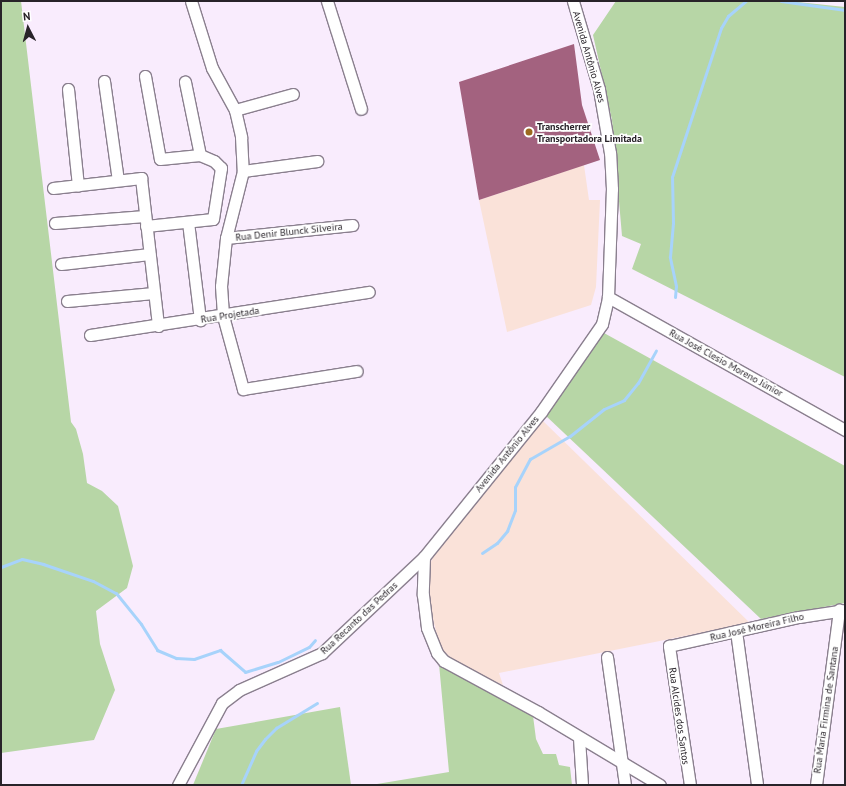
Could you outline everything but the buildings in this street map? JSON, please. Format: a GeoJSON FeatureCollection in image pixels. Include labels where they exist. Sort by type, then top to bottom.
{"type":"FeatureCollection","features":[{"type":"Feature","properties":{"kind":"street"},"geometry":{"type":"LineString","coordinates":[[191,1],[212,68],[235,110],[241,137],[243,170],[226,238],[221,286],[223,316],[243,389],[357,371]]}},
{"type":"Feature","properties":{"kind":"street"},"geometry":{"type":"LineString","coordinates":[[328,1],[361,109]]}},
{"type":"Feature","properties":{"kind":"street","name":"Avenida Antônio Alves"},"geometry":{"type":"LineString","coordinates":[[424,557],[541,412],[594,339],[602,324],[608,297],[612,189],[610,153],[599,89],[573,1]]}},
{"type":"Feature","properties":{"kind":"street"},"geometry":{"type":"LineString","coordinates":[[55,223],[146,221],[188,222],[213,219],[221,168],[214,161],[200,155],[160,159],[145,76]]}},
{"type":"Feature","properties":{"kind":"street"},"geometry":{"type":"LineString","coordinates":[[104,81],[118,180]]}},
{"type":"Feature","properties":{"kind":"street"},"geometry":{"type":"LineString","coordinates":[[185,82],[200,155]]}},
{"type":"Feature","properties":{"kind":"street"},"geometry":{"type":"LineString","coordinates":[[68,89],[78,185]]}},
{"type":"Feature","properties":{"kind":"street"},"geometry":{"type":"LineString","coordinates":[[235,110],[293,94]]}},
{"type":"Feature","properties":{"kind":"street"},"geometry":{"type":"LineString","coordinates":[[243,170],[317,161]]}},
{"type":"Feature","properties":{"kind":"street"},"geometry":{"type":"LineString","coordinates":[[53,188],[141,178],[158,326]]}},
{"type":"Feature","properties":{"kind":"street"},"geometry":{"type":"LineString","coordinates":[[188,222],[200,320]]}},
{"type":"Feature","properties":{"kind":"street","name":"Rua Denir Blunck Silveira"},"geometry":{"type":"LineString","coordinates":[[226,238],[352,225]]}},
{"type":"Feature","properties":{"kind":"street"},"geometry":{"type":"LineString","coordinates":[[61,264],[149,254]]}},
{"type":"Feature","properties":{"kind":"street","name":"Rua Projetada"},"geometry":{"type":"LineString","coordinates":[[90,335],[200,320],[369,292]]}},
{"type":"Feature","properties":{"kind":"street"},"geometry":{"type":"LineString","coordinates":[[67,301],[154,293]]}},
{"type":"Feature","properties":{"kind":"street","name":"Rua José Clesio Moreno Júnior"},"geometry":{"type":"LineString","coordinates":[[608,297],[845,430]]}},
{"type":"Feature","properties":{"kind":"street"},"geometry":{"type":"LineString","coordinates":[[424,557],[423,595],[427,628],[437,653],[444,661],[532,708],[579,738],[660,785]]}},
{"type":"Feature","properties":{"kind":"street","name":"Rua Recanto das Pedras"},"geometry":{"type":"LineString","coordinates":[[178,785],[222,703],[239,690],[322,653],[424,557]]}},
{"type":"Feature","properties":{"kind":"street","name":"Rua José Moreira Filho"},"geometry":{"type":"LineString","coordinates":[[669,646],[842,610]]}},
{"type":"Feature","properties":{"kind":"street","name":"Rua Maria Firmina de Santana"},"geometry":{"type":"LineString","coordinates":[[816,785],[842,610]]}},
{"type":"Feature","properties":{"kind":"street"},"geometry":{"type":"LineString","coordinates":[[736,631],[757,785]]}},
{"type":"Feature","properties":{"kind":"street","name":"Rua Alcides dos Santos"},"geometry":{"type":"LineString","coordinates":[[669,646],[690,785]]}},
{"type":"Feature","properties":{"kind":"street"},"geometry":{"type":"LineString","coordinates":[[607,657],[625,785]]}},
{"type":"Feature","properties":{"kind":"street"},"geometry":{"type":"LineString","coordinates":[[579,738],[582,785]]}},
{"type":"Feature","properties":{"kind":"shaded area"},"geometry":{"type":"Polygon","coordinates":[[[584,165],[589,200],[600,200],[596,287],[591,305],[507,332],[479,200],[584,165]]]}},
{"type":"Feature","properties":{"kind":"shaded area"},"geometry":{"type":"Polygon","coordinates":[[[542,420],[750,623],[499,673],[503,685],[453,662],[445,655],[440,648],[427,594],[429,566],[434,555],[542,420]]]}},
{"type":"Feature","properties":{"kind":"green space"},"geometry":{"type":"Polygon","coordinates":[[[1,1],[21,1],[71,422],[76,429],[83,454],[87,483],[102,491],[118,506],[133,566],[127,588],[96,611],[100,644],[115,690],[94,740],[1,753],[1,1]]]}},
{"type":"Feature","properties":{"kind":"green space"},"geometry":{"type":"Polygon","coordinates":[[[616,1],[788,1],[845,7],[845,377],[632,269],[641,244],[622,236],[612,120],[593,35],[616,1]]]}},
{"type":"Feature","properties":{"kind":"green space"},"geometry":{"type":"Polygon","coordinates":[[[604,333],[845,466],[845,603],[761,619],[545,415],[604,333]]]}},
{"type":"Feature","properties":{"kind":"green space"},"geometry":{"type":"Polygon","coordinates":[[[439,664],[532,708],[536,739],[543,754],[556,754],[559,765],[570,767],[572,785],[371,785],[449,772],[439,664]]]}},
{"type":"Feature","properties":{"kind":"green space"},"geometry":{"type":"Polygon","coordinates":[[[340,707],[351,785],[193,785],[216,729],[340,707]]]}},
{"type":"Feature","properties":{"kind":"waterway"},"geometry":{"type":"LineString","coordinates":[[675,297],[676,286],[670,257],[673,223],[672,177],[721,28],[728,16],[746,1]]}},
{"type":"Feature","properties":{"kind":"waterway"},"geometry":{"type":"LineString","coordinates":[[781,1],[845,10]]}},
{"type":"Feature","properties":{"kind":"waterway"},"geometry":{"type":"LineString","coordinates":[[482,553],[497,543],[507,531],[515,510],[515,487],[530,459],[570,436],[604,409],[624,400],[638,383],[656,351]]}},
{"type":"Feature","properties":{"kind":"waterway"},"geometry":{"type":"LineString","coordinates":[[1,567],[22,559],[43,564],[93,581],[116,593],[141,624],[157,650],[176,658],[194,659],[220,650],[245,672],[278,662],[309,647],[315,640]]}},
{"type":"Feature","properties":{"kind":"waterway"},"geometry":{"type":"LineString","coordinates":[[241,785],[256,751],[265,739],[276,728],[317,703]]}},
{"type":"Feature","properties":{"kind":"place","name":"Transcherrer Transportadora Limitada"},"geometry":{"type":"Point","coordinates":[529,132]}}]}
